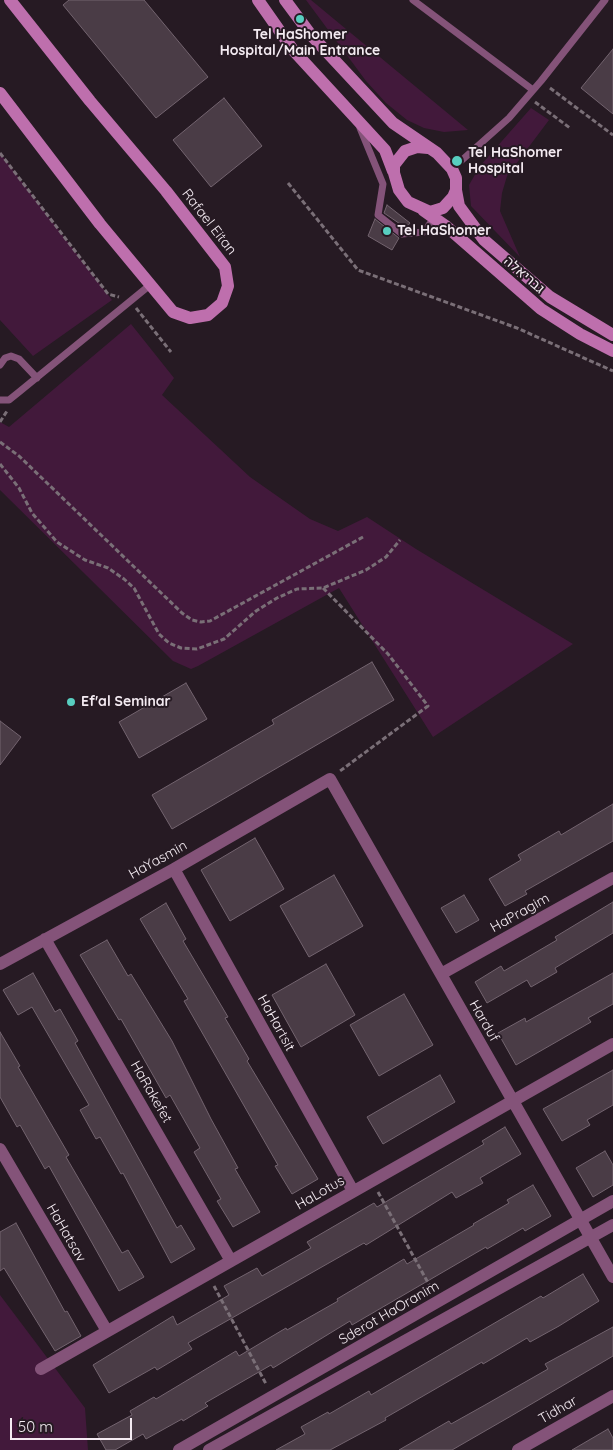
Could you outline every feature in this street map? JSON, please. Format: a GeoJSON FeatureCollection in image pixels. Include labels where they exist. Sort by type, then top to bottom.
{"type":"FeatureCollection","features":[{"type":"Feature","properties":{"kind":"street","name":"Rafael Eitan"},"geometry":{"type":"LineString","coordinates":[[0,93],[44,153],[173,312],[190,318],[208,314],[222,303],[228,286],[225,267],[166,191],[90,102],[10,0]]}},
{"type":"Feature","properties":{"kind":"street"},"geometry":{"type":"LineString","coordinates":[[258,0],[293,50],[385,150],[402,195],[408,202],[429,214],[449,204],[456,190],[456,178],[446,161],[393,123],[316,41],[285,0]]}},
{"type":"Feature","properties":{"kind":"street"},"geometry":{"type":"LineString","coordinates":[[394,173],[394,165],[405,151],[417,147],[428,148]]}},
{"type":"Feature","properties":{"kind":"street","name":"גבריאלה"},"geometry":{"type":"LineString","coordinates":[[456,190],[462,211],[484,240],[550,298],[610,332]]}},
{"type":"Feature","properties":{"kind":"street","name":"גבריאלה"},"geometry":{"type":"LineString","coordinates":[[429,214],[541,309],[580,334],[613,351]]}},
{"type":"Feature","properties":{"kind":"street","name":"HaYasmin"},"geometry":{"type":"LineString","coordinates":[[0,964],[174,869],[330,779]]}},
{"type":"Feature","properties":{"kind":"street","name":"Harduf"},"geometry":{"type":"LineString","coordinates":[[330,779],[613,1277]]}},
{"type":"Feature","properties":{"kind":"street","name":"HaHartsit"},"geometry":{"type":"LineString","coordinates":[[174,869],[353,1192]]}},
{"type":"Feature","properties":{"kind":"street","name":"HaPragim"},"geometry":{"type":"LineString","coordinates":[[441,974],[613,878]]}},
{"type":"Feature","properties":{"kind":"street","name":"HaRakefet"},"geometry":{"type":"LineString","coordinates":[[45,939],[231,1261]]}},
{"type":"Feature","properties":{"kind":"street","name":"HaLotus"},"geometry":{"type":"LineString","coordinates":[[41,1369],[613,1044]]}},
{"type":"Feature","properties":{"kind":"street","name":"HaHatsav"},"geometry":{"type":"LineString","coordinates":[[0,1149],[107,1331]]}},
{"type":"Feature","properties":{"kind":"street","name":"Sderot HaOranim"},"geometry":{"type":"LineString","coordinates":[[179,1450],[613,1202]]}},
{"type":"Feature","properties":{"kind":"street"},"geometry":{"type":"LineString","coordinates":[[209,1450],[613,1225]]}},
{"type":"Feature","properties":{"kind":"street","name":"Tidhar"},"geometry":{"type":"LineString","coordinates":[[518,1450],[613,1396]]}},
{"type":"Feature","properties":{"kind":"lane"},"geometry":{"type":"LineString","coordinates":[[452,169],[509,118],[605,0]]}},
{"type":"Feature","properties":{"kind":"lane"},"geometry":{"type":"LineString","coordinates":[[416,1],[533,90]]}},
{"type":"Feature","properties":{"kind":"lane"},"geometry":{"type":"LineString","coordinates":[[342,103],[361,130],[383,184],[378,216],[402,234],[424,232],[429,214]]}},
{"type":"Feature","properties":{"kind":"lane"},"geometry":{"type":"LineString","coordinates":[[0,400],[9,400],[150,285]]}},
{"type":"Feature","properties":{"kind":"lane"},"geometry":{"type":"LineString","coordinates":[[0,365],[5,358],[11,356],[19,359],[37,378]]}},
{"type":"Feature","properties":{"kind":"path"},"geometry":{"type":"LineString","coordinates":[[541,81],[613,135]]}},
{"type":"Feature","properties":{"kind":"path"},"geometry":{"type":"LineString","coordinates":[[528,96],[570,128]]}},
{"type":"Feature","properties":{"kind":"path"},"geometry":{"type":"LineString","coordinates":[[0,153],[108,294],[131,301],[171,352]]}},
{"type":"Feature","properties":{"kind":"path"},"geometry":{"type":"LineString","coordinates":[[288,183],[358,270],[517,328],[613,371]]}},
{"type":"Feature","properties":{"kind":"path"},"geometry":{"type":"LineString","coordinates":[[0,442],[19,456],[182,613],[192,620],[210,621],[363,537]]}},
{"type":"Feature","properties":{"kind":"path"},"geometry":{"type":"LineString","coordinates":[[0,464],[12,477],[43,528],[57,542],[85,560],[108,568],[124,579],[134,588],[159,634],[169,644],[181,648],[197,649],[224,639],[256,611],[277,598],[297,589],[322,588],[366,570],[386,557],[400,540]]}},
{"type":"Feature","properties":{"kind":"path"},"geometry":{"type":"LineString","coordinates":[[322,588],[388,654],[428,706],[330,779]]}},
{"type":"Feature","properties":{"kind":"path"},"geometry":{"type":"LineString","coordinates":[[372,1181],[438,1302]]}},
{"type":"Feature","properties":{"kind":"path"},"geometry":{"type":"LineString","coordinates":[[208,1274],[273,1396]]}},
{"type":"Feature","properties":{"kind":"shaded area"},"geometry":{"type":"Polygon","coordinates":[[[306,0],[311,0],[468,130],[444,132],[424,128],[407,120],[386,103],[366,81],[306,0]]]}},
{"type":"Feature","properties":{"kind":"shaded area"},"geometry":{"type":"Polygon","coordinates":[[[531,108],[549,120],[507,176],[502,193],[500,211],[520,257],[471,206],[469,185],[480,166],[531,108]]]}},
{"type":"Feature","properties":{"kind":"shaded area"},"geometry":{"type":"Polygon","coordinates":[[[0,153],[112,300],[33,356],[0,320],[0,153]]]}},
{"type":"Feature","properties":{"kind":"shaded area"},"geometry":{"type":"Polygon","coordinates":[[[131,324],[174,378],[162,395],[250,477],[310,519],[338,531],[367,517],[416,549],[573,644],[433,737],[339,588],[198,666],[191,669],[173,661],[0,490],[0,422],[9,427],[131,324]]]}},
{"type":"Feature","properties":{"kind":"shaded area"},"geometry":{"type":"Polygon","coordinates":[[[0,1295],[85,1408],[88,1450],[0,1450],[0,1295]]]}},
{"type":"Feature","properties":{"kind":"building"},"geometry":{"type":"Polygon","coordinates":[[[69,0],[144,0],[208,77],[156,118],[63,5],[69,0]]]}},
{"type":"Feature","properties":{"kind":"building"},"geometry":{"type":"Polygon","coordinates":[[[613,49],[613,114],[581,88],[613,49]]]}},
{"type":"Feature","properties":{"kind":"building"},"geometry":{"type":"Polygon","coordinates":[[[224,98],[262,146],[211,187],[173,140],[224,98]]]}},
{"type":"Feature","properties":{"kind":"building"},"geometry":{"type":"Polygon","coordinates":[[[387,205],[410,223],[406,228],[384,213],[387,205]]]}},
{"type":"Feature","properties":{"kind":"building"},"geometry":{"type":"Polygon","coordinates":[[[375,219],[399,238],[392,250],[368,236],[375,219]]]}},
{"type":"Feature","properties":{"kind":"building"},"geometry":{"type":"Polygon","coordinates":[[[372,662],[394,700],[172,829],[152,795],[274,724],[272,720],[372,662]]]}},
{"type":"Feature","properties":{"kind":"building"},"geometry":{"type":"Polygon","coordinates":[[[186,683],[207,719],[139,758],[119,722],[186,683]]]}},
{"type":"Feature","properties":{"kind":"building"},"geometry":{"type":"Polygon","coordinates":[[[0,721],[21,737],[0,765],[0,721]]]}},
{"type":"Feature","properties":{"kind":"building"},"geometry":{"type":"Polygon","coordinates":[[[613,804],[613,841],[525,891],[527,894],[505,906],[489,879],[521,860],[518,855],[559,831],[561,835],[613,804]]]}},
{"type":"Feature","properties":{"kind":"building"},"geometry":{"type":"Polygon","coordinates":[[[255,838],[284,889],[230,921],[201,870],[255,838]]]}},
{"type":"Feature","properties":{"kind":"building"},"geometry":{"type":"Polygon","coordinates":[[[334,875],[363,926],[309,957],[280,906],[334,875]]]}},
{"type":"Feature","properties":{"kind":"building"},"geometry":{"type":"Polygon","coordinates":[[[464,895],[479,920],[456,933],[441,908],[464,895]]]}},
{"type":"Feature","properties":{"kind":"building"},"geometry":{"type":"Polygon","coordinates":[[[613,902],[613,933],[555,968],[557,972],[531,987],[527,980],[487,1003],[475,982],[501,966],[504,971],[557,940],[555,937],[613,902]]]}},
{"type":"Feature","properties":{"kind":"building"},"geometry":{"type":"Polygon","coordinates":[[[166,903],[186,939],[183,941],[228,1017],[225,1018],[249,1059],[247,1061],[318,1179],[292,1194],[275,1166],[278,1165],[184,1001],[188,999],[140,919],[166,903]]]}},
{"type":"Feature","properties":{"kind":"building"},"geometry":{"type":"Polygon","coordinates":[[[107,940],[128,976],[131,974],[172,1041],[238,1168],[235,1169],[260,1212],[233,1227],[217,1201],[221,1199],[194,1152],[200,1148],[170,1095],[166,1098],[121,1019],[119,1020],[80,955],[107,940]]]}},
{"type":"Feature","properties":{"kind":"building"},"geometry":{"type":"Polygon","coordinates":[[[326,964],[355,1015],[301,1047],[272,995],[326,964]]]}},
{"type":"Feature","properties":{"kind":"building"},"geometry":{"type":"Polygon","coordinates":[[[33,973],[55,1012],[60,1009],[78,1041],[75,1043],[177,1228],[181,1225],[195,1249],[171,1263],[123,1173],[121,1174],[100,1137],[96,1139],[80,1110],[89,1105],[32,1007],[18,1015],[3,990],[33,973]]]}},
{"type":"Feature","properties":{"kind":"building"},"geometry":{"type":"Polygon","coordinates":[[[613,973],[613,1004],[588,1018],[591,1022],[516,1065],[498,1033],[525,1018],[526,1022],[613,973]]]}},
{"type":"Feature","properties":{"kind":"building"},"geometry":{"type":"Polygon","coordinates":[[[404,994],[433,1045],[379,1076],[350,1025],[404,994]]]}},
{"type":"Feature","properties":{"kind":"building"},"geometry":{"type":"Polygon","coordinates":[[[0,1032],[69,1155],[66,1157],[122,1253],[128,1250],[144,1277],[119,1291],[49,1166],[45,1169],[20,1125],[17,1127],[0,1097],[0,1032]]]}},
{"type":"Feature","properties":{"kind":"building"},"geometry":{"type":"Polygon","coordinates":[[[613,1070],[613,1105],[587,1120],[590,1125],[562,1141],[543,1109],[613,1070]]]}},
{"type":"Feature","properties":{"kind":"building"},"geometry":{"type":"Polygon","coordinates":[[[440,1075],[455,1102],[383,1144],[367,1117],[440,1075]]]}},
{"type":"Feature","properties":{"kind":"building"},"geometry":{"type":"Polygon","coordinates":[[[505,1127],[521,1154],[480,1178],[483,1183],[456,1198],[452,1192],[366,1245],[364,1243],[188,1343],[192,1349],[157,1370],[155,1367],[109,1393],[93,1365],[173,1316],[177,1325],[229,1295],[224,1286],[257,1268],[262,1276],[311,1248],[307,1242],[374,1203],[377,1207],[484,1144],[482,1141],[505,1127]]]}},
{"type":"Feature","properties":{"kind":"building"},"geometry":{"type":"Polygon","coordinates":[[[605,1151],[613,1165],[613,1185],[593,1197],[576,1168],[605,1151]]]}},
{"type":"Feature","properties":{"kind":"building"},"geometry":{"type":"Polygon","coordinates":[[[533,1185],[551,1216],[525,1231],[523,1228],[487,1249],[486,1247],[352,1325],[350,1321],[273,1368],[271,1365],[205,1403],[208,1406],[183,1421],[182,1419],[146,1439],[143,1434],[115,1450],[106,1450],[97,1434],[132,1415],[130,1411],[154,1397],[156,1399],[236,1351],[239,1356],[286,1328],[287,1330],[338,1301],[337,1299],[404,1259],[407,1264],[474,1225],[509,1203],[507,1200],[533,1185]]]}},
{"type":"Feature","properties":{"kind":"building"},"geometry":{"type":"Polygon","coordinates":[[[16,1223],[65,1312],[67,1311],[81,1336],[55,1351],[4,1268],[0,1271],[0,1232],[16,1223]]]}},
{"type":"Feature","properties":{"kind":"building"},"geometry":{"type":"Polygon","coordinates":[[[583,1274],[599,1301],[559,1326],[530,1342],[527,1338],[483,1364],[482,1362],[385,1418],[386,1420],[330,1450],[276,1450],[305,1434],[301,1427],[328,1412],[329,1414],[369,1391],[371,1395],[541,1296],[543,1298],[583,1274]]]}},
{"type":"Feature","properties":{"kind":"building"},"geometry":{"type":"Polygon","coordinates":[[[613,1327],[613,1356],[452,1450],[399,1450],[449,1421],[451,1424],[548,1369],[545,1364],[613,1327]]]}},
{"type":"Feature","properties":{"kind":"building"},"geometry":{"type":"Polygon","coordinates":[[[608,1429],[613,1438],[613,1450],[572,1450],[608,1429]]]}},
{"type":"Feature","properties":{"kind":"place","name":"Tel HaShomer Hospital/Main Entrance"},"geometry":{"type":"Point","coordinates":[300,19]}},
{"type":"Feature","properties":{"kind":"place","name":"Tel HaShomer Hospital"},"geometry":{"type":"Point","coordinates":[457,161]}},
{"type":"Feature","properties":{"kind":"place","name":"Tel HaShomer"},"geometry":{"type":"Point","coordinates":[387,231]}},
{"type":"Feature","properties":{"kind":"place","name":"Ef'al Seminar"},"geometry":{"type":"Point","coordinates":[71,702]}}]}
